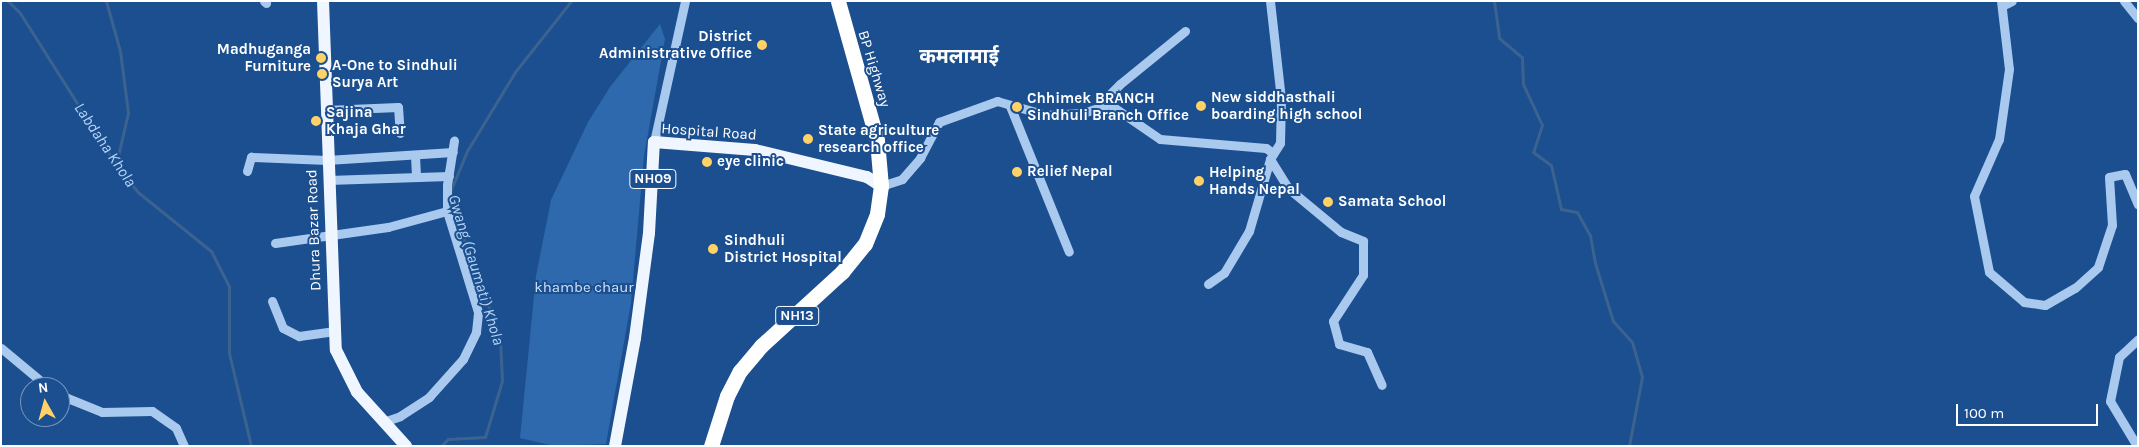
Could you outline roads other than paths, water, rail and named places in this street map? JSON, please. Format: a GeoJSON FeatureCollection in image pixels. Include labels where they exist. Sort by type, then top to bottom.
{"type":"FeatureCollection","features":[{"type":"Feature","properties":{"kind":"highway","name":"BP Highway"},"geometry":{"type":"LineString","coordinates":[[712,446],[727,396],[740,371],[761,346],[842,272],[865,244],[878,214],[881,186],[877,140],[838,1]]}},
{"type":"Feature","properties":{"kind":"main road","name":"Dhura Bazar Road"},"geometry":{"type":"LineString","coordinates":[[323,1],[327,160],[336,350],[357,392],[401,441]]}},
{"type":"Feature","properties":{"kind":"main road","name":"Hospital Road"},"geometry":{"type":"LineString","coordinates":[[614,446],[636,338],[649,233],[654,142],[755,150],[867,177],[881,186]]}},
{"type":"Feature","properties":{"kind":"street"},"geometry":{"type":"LineString","coordinates":[[654,142],[685,1]]}},
{"type":"Feature","properties":{"kind":"street"},"geometry":{"type":"LineString","coordinates":[[1208,284],[1224,273],[1248,231],[1272,156],[1280,143],[1281,99],[1270,1]]}},
{"type":"Feature","properties":{"kind":"street"},"geometry":{"type":"LineString","coordinates":[[2012,1],[2001,4],[2009,69],[1999,139],[1974,196],[1989,272],[2024,302],[2045,305],[2075,288],[2098,267],[2112,225],[2109,177],[2125,174],[2138,204]]}},
{"type":"Feature","properties":{"kind":"street"},"geometry":{"type":"LineString","coordinates":[[2124,1],[2138,18]]}},
{"type":"Feature","properties":{"kind":"street"},"geometry":{"type":"LineString","coordinates":[[1185,30],[1107,96],[1109,104],[1160,139],[1266,148],[1289,189],[1341,232],[1363,241],[1363,275],[1333,321],[1339,344],[1367,352],[1382,385]]}},
{"type":"Feature","properties":{"kind":"street"},"geometry":{"type":"LineString","coordinates":[[881,186],[902,179],[920,158],[940,122],[997,101],[1046,115],[1083,113],[1109,104]]}},
{"type":"Feature","properties":{"kind":"street"},"geometry":{"type":"LineString","coordinates":[[1010,106],[1069,252]]}},
{"type":"Feature","properties":{"kind":"street"},"geometry":{"type":"LineString","coordinates":[[326,110],[398,107],[400,133]]}},
{"type":"Feature","properties":{"kind":"street"},"geometry":{"type":"LineString","coordinates":[[384,422],[400,416],[429,397],[463,359],[476,332],[478,312],[447,211],[454,141]]}},
{"type":"Feature","properties":{"kind":"street"},"geometry":{"type":"LineString","coordinates":[[247,171],[251,157],[327,160],[415,156],[453,152]]}},
{"type":"Feature","properties":{"kind":"street"},"geometry":{"type":"LineString","coordinates":[[415,156],[416,177]]}},
{"type":"Feature","properties":{"kind":"street"},"geometry":{"type":"LineString","coordinates":[[328,180],[449,176]]}},
{"type":"Feature","properties":{"kind":"street"},"geometry":{"type":"LineString","coordinates":[[275,242],[388,227],[447,211]]}},
{"type":"Feature","properties":{"kind":"street"},"geometry":{"type":"LineString","coordinates":[[272,301],[283,328],[299,336],[335,330]]}},
{"type":"Feature","properties":{"kind":"street"},"geometry":{"type":"LineString","coordinates":[[2137,446],[2110,401],[2119,356],[2138,339]]}},
{"type":"Feature","properties":{"kind":"street"},"geometry":{"type":"LineString","coordinates":[[1,348],[36,377]]}},
{"type":"Feature","properties":{"kind":"street"},"geometry":{"type":"LineString","coordinates":[[70,399],[102,412],[152,411],[176,428],[184,446]]}},
{"type":"Feature","properties":{"kind":"waterway","name":"Labdaha Khola"},"geometry":{"type":"LineString","coordinates":[[8,1],[20,13],[116,165],[139,193],[211,251],[229,286],[229,353],[251,446]]}},
{"type":"Feature","properties":{"kind":"waterway"},"geometry":{"type":"LineString","coordinates":[[106,1],[120,51],[128,113],[116,164]]}},
{"type":"Feature","properties":{"kind":"waterway","name":"Gwang (Gaumati) Khola"},"geometry":{"type":"LineString","coordinates":[[441,446],[448,439],[485,437],[502,381],[500,338],[463,237],[450,192],[467,151],[515,72],[571,1]]}},
{"type":"Feature","properties":{"kind":"waterway"},"geometry":{"type":"LineString","coordinates":[[1494,1],[1499,38],[1522,57],[1523,84],[1542,125],[1533,152],[1551,165],[1561,209],[1577,212],[1590,235],[1595,263],[1613,321],[1632,342],[1642,377],[1629,446]]}},
{"type":"Feature","properties":{"kind":"place","name":"District Administrative Office"},"geometry":{"type":"Point","coordinates":[762,45]}},
{"type":"Feature","properties":{"kind":"place","name":"Madhuganga Furniture"},"geometry":{"type":"Point","coordinates":[321,58]}},
{"type":"Feature","properties":{"kind":"place","name":"A-One to Sindhuli Surya Art"},"geometry":{"type":"Point","coordinates":[322,74]}},
{"type":"Feature","properties":{"kind":"place","name":"New siddhasthali boarding high school"},"geometry":{"type":"Point","coordinates":[1201,106]}},
{"type":"Feature","properties":{"kind":"place","name":"Chhimek BRANCH Sindhuli Branch Office"},"geometry":{"type":"Point","coordinates":[1017,107]}},
{"type":"Feature","properties":{"kind":"place","name":"Sajina Khaja Ghar"},"geometry":{"type":"Point","coordinates":[316,121]}},
{"type":"Feature","properties":{"kind":"place","name":"State agriculture research office"},"geometry":{"type":"Point","coordinates":[808,139]}},
{"type":"Feature","properties":{"kind":"place","name":"eye clinic"},"geometry":{"type":"Point","coordinates":[707,162]}},
{"type":"Feature","properties":{"kind":"place","name":"Relief Nepal"},"geometry":{"type":"Point","coordinates":[1017,172]}},
{"type":"Feature","properties":{"kind":"place","name":"Helping Hands Nepal"},"geometry":{"type":"Point","coordinates":[1199,181]}},
{"type":"Feature","properties":{"kind":"place","name":"Samata School"},"geometry":{"type":"Point","coordinates":[1328,202]}},
{"type":"Feature","properties":{"kind":"place","name":"Sindhuli District Hospital"},"geometry":{"type":"Point","coordinates":[713,249]}},
{"type":"Feature","properties":{"kind":"district","name":"कमलामाई"},"geometry":{"type":"Point","coordinates":[959,56]}},
{"type":"Feature","properties":{"kind":"park label","name":"khambe chaur"},"geometry":{"type":"Point","coordinates":[584,288]}}]}
